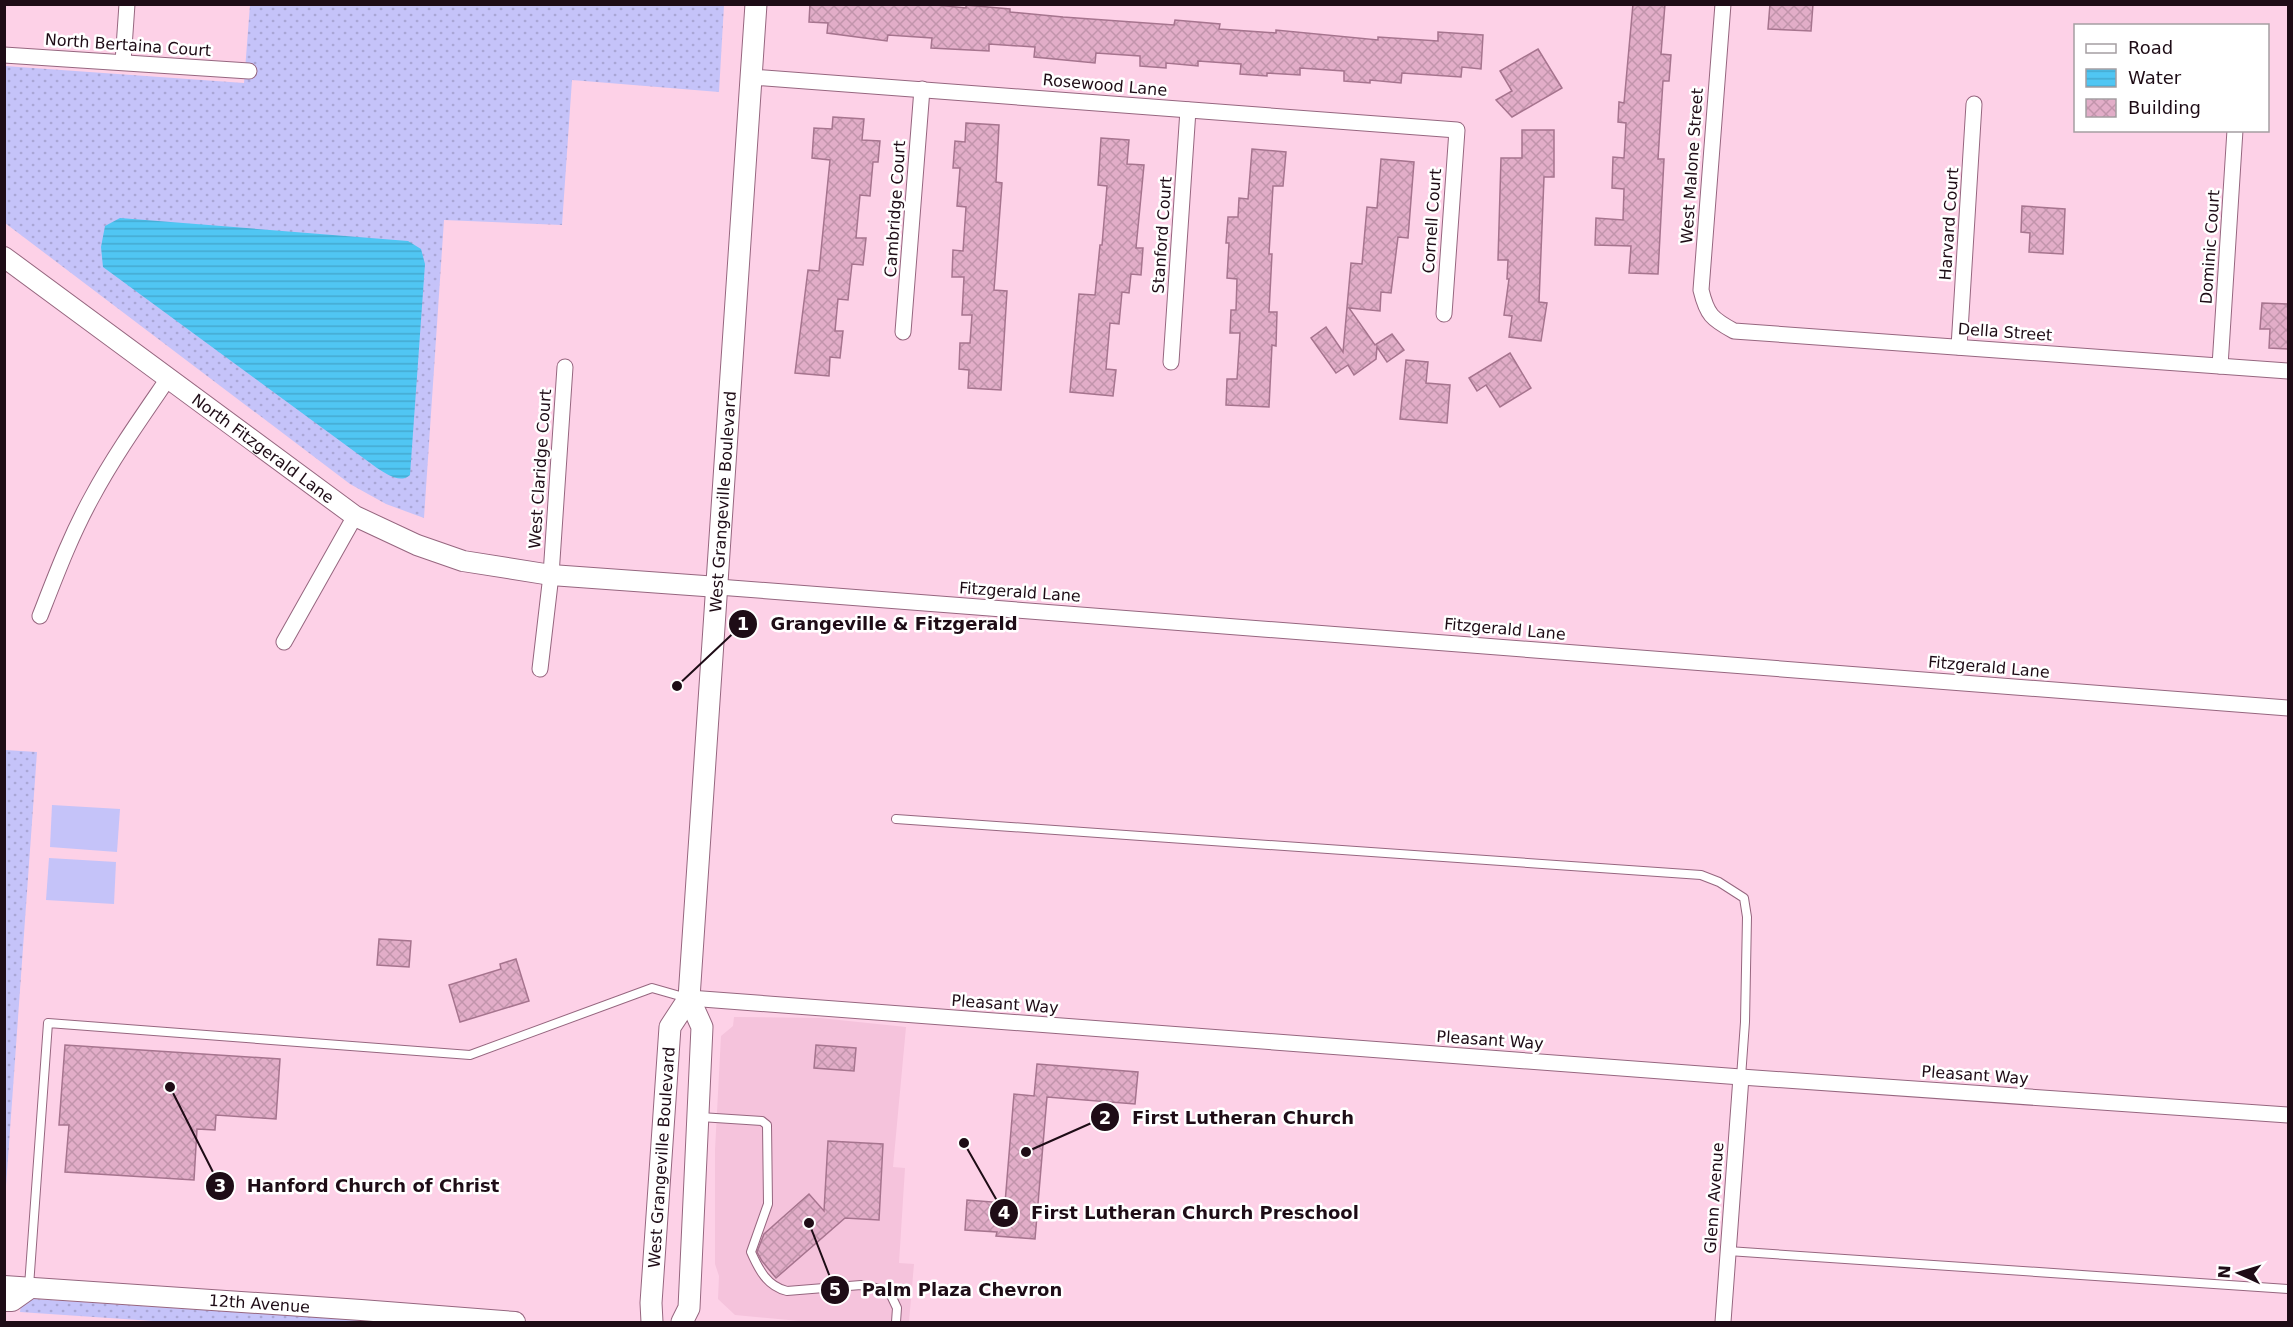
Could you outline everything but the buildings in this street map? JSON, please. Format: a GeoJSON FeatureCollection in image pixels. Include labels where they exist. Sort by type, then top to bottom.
{"type":"FeatureCollection","features":[{"type":"Feature","properties":{"kind":"main road","name":"West Grangeville Boulevard"},"geometry":{"type":"LineString","coordinates":[[682,1323],[689,1308],[702,1027],[689,998],[756,4]]}},
{"type":"Feature","properties":{"kind":"main road","name":"West Grangeville Boulevard"},"geometry":{"type":"LineString","coordinates":[[652,1323],[651,1303],[670,1027],[689,998]]}},
{"type":"Feature","properties":{"kind":"street"},"geometry":{"type":"LineString","coordinates":[[123,62],[127,4]]}},
{"type":"Feature","properties":{"kind":"street","name":"West Malone Street"},"geometry":{"type":"LineString","coordinates":[[1720,324],[1706,309],[1701,290],[1723,4]]}},
{"type":"Feature","properties":{"kind":"street","name":"North Bertaina Court"},"geometry":{"type":"LineString","coordinates":[[4,55],[249,71]]}},
{"type":"Feature","properties":{"kind":"street","name":"Rosewood Lane"},"geometry":{"type":"LineString","coordinates":[[752,77],[1457,130]]}},
{"type":"Feature","properties":{"kind":"street","name":"Cambridge Court"},"geometry":{"type":"LineString","coordinates":[[903,332],[922,89]]}},
{"type":"Feature","properties":{"kind":"street","name":"Harvard Court"},"geometry":{"type":"LineString","coordinates":[[1959,347],[1974,104]]}},
{"type":"Feature","properties":{"kind":"street","name":"Stanford Court"},"geometry":{"type":"LineString","coordinates":[[1171,362],[1188,110]]}},
{"type":"Feature","properties":{"kind":"street","name":"Cornell Court"},"geometry":{"type":"LineString","coordinates":[[1444,314],[1457,130]]}},
{"type":"Feature","properties":{"kind":"street","name":"Dominic Court"},"geometry":{"type":"LineString","coordinates":[[2220,366],[2235,132]]}},
{"type":"Feature","properties":{"kind":"street","name":"North Fitzgerald Lane"},"geometry":{"type":"LineString","coordinates":[[4,257],[74,307],[167,380],[355,516],[417,545],[463,561],[551,575],[718,587]]}},
{"type":"Feature","properties":{"kind":"street","name":"Della Street"},"geometry":{"type":"LineString","coordinates":[[1720,324],[1734,331],[2289,371]]}},
{"type":"Feature","properties":{"kind":"street","name":"West Claridge Court"},"geometry":{"type":"LineString","coordinates":[[551,575],[565,367]]}},
{"type":"Feature","properties":{"kind":"street"},"geometry":{"type":"LineString","coordinates":[[40,616],[62,560],[92,497],[129,435],[167,380]]}},
{"type":"Feature","properties":{"kind":"street"},"geometry":{"type":"LineString","coordinates":[[284,642],[302,606],[355,516]]}},
{"type":"Feature","properties":{"kind":"street"},"geometry":{"type":"LineString","coordinates":[[540,669],[551,575]]}},
{"type":"Feature","properties":{"kind":"street","name":"Fitzgerald Lane"},"geometry":{"type":"LineString","coordinates":[[718,587],[2289,708]]}},
{"type":"Feature","properties":{"kind":"street","name":"Pleasant Way"},"geometry":{"type":"LineString","coordinates":[[689,998],[1741,1077],[2289,1115]]}},
{"type":"Feature","properties":{"kind":"street","name":"Glenn Avenue"},"geometry":{"type":"LineString","coordinates":[[1723,1323],[1741,1077]]}},
{"type":"Feature","properties":{"kind":"street","name":"12th Avenue"},"geometry":{"type":"LineString","coordinates":[[4,1286],[361,1310],[514,1323]]}},
{"type":"Feature","properties":{"kind":"street"},"geometry":{"type":"LineString","coordinates":[[4,1301],[12,1301],[29,1289]]}},
{"type":"Feature","properties":{"kind":"lane"},"geometry":{"type":"LineString","coordinates":[[896,819],[1701,875],[1719,882],[1744,898],[1747,917],[1745,1022],[1741,1077]]}},
{"type":"Feature","properties":{"kind":"lane"},"geometry":{"type":"LineString","coordinates":[[29,1289],[48,1023],[470,1056],[652,988],[689,998]]}},
{"type":"Feature","properties":{"kind":"lane"},"geometry":{"type":"LineString","coordinates":[[698,1116],[762,1121],[767,1125],[768,1204],[751,1252],[760,1272],[777,1289],[787,1291],[861,1285],[889,1291],[897,1308],[896,1323]]}},
{"type":"Feature","properties":{"kind":"lane"},"geometry":{"type":"LineString","coordinates":[[1728,1251],[2289,1288]]}},
{"type":"Feature","properties":{"kind":"shaded area"},"geometry":{"type":"Polygon","coordinates":[[[250,5],[724,5],[719,92],[572,80],[562,225],[444,220],[424,518],[386,504],[350,484],[5,223],[5,66],[244,83],[250,5]]]}},
{"type":"Feature","properties":{"kind":"shaded area"},"geometry":{"type":"Polygon","coordinates":[[[4,750],[37,752],[5,1200],[4,750]]]}},
{"type":"Feature","properties":{"kind":"shaded area"},"geometry":{"type":"Polygon","coordinates":[[[52,805],[120,809],[117,852],[50,847],[52,805]]]}},
{"type":"Feature","properties":{"kind":"shaded area"},"geometry":{"type":"Polygon","coordinates":[[[49,858],[116,862],[114,904],[46,900],[49,858]]]}},
{"type":"Feature","properties":{"kind":"shaded area"},"geometry":{"type":"Polygon","coordinates":[[[734,1017],[820,1018],[906,1027],[893,1167],[905,1168],[899,1263],[914,1264],[909,1322],[810,1322],[735,1315],[718,1299],[719,1276],[715,1264],[715,1150],[721,1036],[733,1026],[734,1017]]]}},
{"type":"Feature","properties":{"kind":"shaded area"},"geometry":{"type":"Polygon","coordinates":[[[35,1299],[387,1322],[168,1322],[20,1312],[21,1305],[25,1301],[35,1299]]]}},
{"type":"Feature","properties":{"kind":"water"},"geometry":{"type":"Polygon","coordinates":[[[120,218],[408,241],[421,249],[425,264],[410,475],[402,479],[377,468],[103,267],[101,247],[105,226],[120,218]]]}},
{"type":"Feature","properties":{"kind":"place","name":"Grangeville & Fitzgerald"},"geometry":{"type":"Point","coordinates":[677,686]}},
{"type":"Feature","properties":{"kind":"place","name":"Hanford Church of Christ"},"geometry":{"type":"Point","coordinates":[170,1087]}},
{"type":"Feature","properties":{"kind":"place","name":"First Lutheran Church Preschool"},"geometry":{"type":"Point","coordinates":[964,1143]}},
{"type":"Feature","properties":{"kind":"place","name":"First Lutheran Church"},"geometry":{"type":"Point","coordinates":[1026,1152]}},
{"type":"Feature","properties":{"kind":"place","name":"Palm Plaza Chevron"},"geometry":{"type":"Point","coordinates":[809,1223]}}]}
